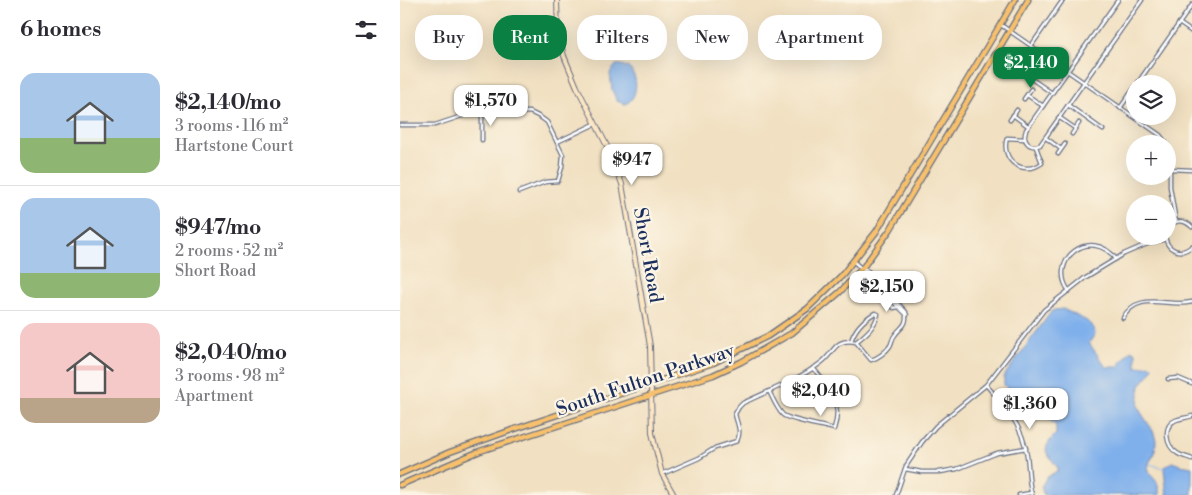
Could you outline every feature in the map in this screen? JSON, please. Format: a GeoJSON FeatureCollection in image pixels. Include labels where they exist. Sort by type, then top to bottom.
{"type":"FeatureCollection","features":[{"type":"Feature","properties":{"kind":"highway","name":"South Fulton Parkway"},"geometry":{"type":"LineString","coordinates":[[400,474],[493,436],[728,357],[768,336],[807,309],[854,262],[876,232],[1015,0]]}},
{"type":"Feature","properties":{"kind":"highway","name":"South Fulton Parkway"},"geometry":{"type":"LineString","coordinates":[[400,485],[480,452],[713,375],[768,348],[809,320],[862,269],[890,230],[1028,0]]}},
{"type":"Feature","properties":{"kind":"street","name":"Short Road"},"geometry":{"type":"LineString","coordinates":[[557,0],[558,33],[564,56],[571,75],[610,152],[622,184],[650,346],[652,433],[662,474],[674,495]]}},
{"type":"Feature","properties":{"kind":"street"},"geometry":{"type":"LineString","coordinates":[[1031,46],[1064,0]]}},
{"type":"Feature","properties":{"kind":"street"},"geometry":{"type":"LineString","coordinates":[[1118,0],[1029,126],[1024,135],[1030,146],[1036,147],[1046,138],[1142,0]]}},
{"type":"Feature","properties":{"kind":"street"},"geometry":{"type":"LineString","coordinates":[[1143,75],[1192,4]]}},
{"type":"Feature","properties":{"kind":"street"},"geometry":{"type":"LineString","coordinates":[[1179,23],[1192,32]]}},
{"type":"Feature","properties":{"kind":"street"},"geometry":{"type":"LineString","coordinates":[[1001,25],[1160,135]]}},
{"type":"Feature","properties":{"kind":"street"},"geometry":{"type":"LineString","coordinates":[[1020,71],[1052,93]]}},
{"type":"Feature","properties":{"kind":"street"},"geometry":{"type":"LineString","coordinates":[[1024,99],[1031,89]]}},
{"type":"Feature","properties":{"kind":"street"},"geometry":{"type":"LineString","coordinates":[[1027,95],[1043,106]]}},
{"type":"Feature","properties":{"kind":"street"},"geometry":{"type":"LineString","coordinates":[[1120,108],[1126,99]]}},
{"type":"Feature","properties":{"kind":"street"},"geometry":{"type":"LineString","coordinates":[[1068,105],[1103,130]]}},
{"type":"Feature","properties":{"kind":"street"},"geometry":{"type":"LineString","coordinates":[[1010,120],[1017,110]]}},
{"type":"Feature","properties":{"kind":"street"},"geometry":{"type":"LineString","coordinates":[[400,125],[435,125],[471,113],[530,112],[535,114],[547,122],[563,155],[562,167],[558,181],[545,182],[519,192]]}},
{"type":"Feature","properties":{"kind":"street"},"geometry":{"type":"LineString","coordinates":[[482,113],[482,140]]}},
{"type":"Feature","properties":{"kind":"street"},"geometry":{"type":"LineString","coordinates":[[1013,115],[1029,126]]}},
{"type":"Feature","properties":{"kind":"street"},"geometry":{"type":"LineString","coordinates":[[1060,118],[1076,129]]}},
{"type":"Feature","properties":{"kind":"street"},"geometry":{"type":"LineString","coordinates":[[1072,134],[1080,123]]}},
{"type":"Feature","properties":{"kind":"street"},"geometry":{"type":"LineString","coordinates":[[557,142],[595,124]]}},
{"type":"Feature","properties":{"kind":"street"},"geometry":{"type":"LineString","coordinates":[[1025,139],[1007,138],[1006,150],[1008,157],[1014,164],[1021,168],[1037,167],[1042,163],[1036,147]]}},
{"type":"Feature","properties":{"kind":"street"},"geometry":{"type":"LineString","coordinates":[[1046,138],[1061,149]]}},
{"type":"Feature","properties":{"kind":"street"},"geometry":{"type":"LineString","coordinates":[[1058,154],[1065,144]]}},
{"type":"Feature","properties":{"kind":"street"},"geometry":{"type":"LineString","coordinates":[[1176,169],[1192,170]]}},
{"type":"Feature","properties":{"kind":"street"},"geometry":{"type":"LineString","coordinates":[[1176,222],[1184,222],[1192,227]]}},
{"type":"Feature","properties":{"kind":"street"},"geometry":{"type":"LineString","coordinates":[[1069,291],[1064,283],[1063,268],[1069,256],[1077,249],[1088,245],[1098,245],[1109,250],[1116,259]]}},
{"type":"Feature","properties":{"kind":"street"},"geometry":{"type":"LineString","coordinates":[[896,495],[905,469],[922,442],[936,426],[986,386],[1044,310],[1086,278],[1116,259],[1145,245]]}},
{"type":"Feature","properties":{"kind":"street"},"geometry":{"type":"LineString","coordinates":[[1168,245],[1174,251],[1184,251],[1192,246]]}},
{"type":"Feature","properties":{"kind":"street"},"geometry":{"type":"LineString","coordinates":[[854,262],[890,300],[894,308],[901,305]]}},
{"type":"Feature","properties":{"kind":"street"},"geometry":{"type":"LineString","coordinates":[[662,474],[693,462],[715,448],[736,440],[740,435],[735,414],[739,406],[813,368],[824,360],[834,347],[851,341],[856,342],[871,360],[876,359],[890,346],[894,335],[904,327],[906,312],[868,271],[862,269]]}},
{"type":"Feature","properties":{"kind":"street"},"geometry":{"type":"LineString","coordinates":[[881,291],[884,288]]}},
{"type":"Feature","properties":{"kind":"street"},"geometry":{"type":"LineString","coordinates":[[1123,318],[1128,310],[1146,302],[1175,304],[1192,302]]}},
{"type":"Feature","properties":{"kind":"street"},"geometry":{"type":"LineString","coordinates":[[898,307],[907,315]]}},
{"type":"Feature","properties":{"kind":"street"},"geometry":{"type":"LineString","coordinates":[[851,341],[858,327],[866,318],[875,313],[878,314],[876,322],[868,333],[856,342]]}},
{"type":"Feature","properties":{"kind":"street"},"geometry":{"type":"LineString","coordinates":[[769,391],[783,415],[791,420],[801,420],[834,429],[838,412],[836,401],[813,368]]}},
{"type":"Feature","properties":{"kind":"street"},"geometry":{"type":"LineString","coordinates":[[1168,379],[1178,378],[1192,384]]}},
{"type":"Feature","properties":{"kind":"street"},"geometry":{"type":"LineString","coordinates":[[986,386],[1013,416],[1021,430],[1026,448],[1032,494],[1019,495]]}},
{"type":"Feature","properties":{"kind":"street"},"geometry":{"type":"LineString","coordinates":[[1192,416],[1176,420],[1169,426],[1166,436],[1170,447],[1178,454],[1192,459]]}},
{"type":"Feature","properties":{"kind":"street"},"geometry":{"type":"LineString","coordinates":[[905,469],[922,472],[940,472],[957,469],[997,453],[1026,448]]}},
{"type":"Feature","properties":{"kind":"water"},"geometry":{"type":"Polygon","coordinates":[[[616,65],[630,69],[636,82],[634,95],[625,104],[617,101],[612,90],[610,73],[616,65]]]}},
{"type":"Feature","properties":{"kind":"water"},"geometry":{"type":"Polygon","coordinates":[[[1063,309],[1087,321],[1094,328],[1095,334],[1089,343],[1106,367],[1118,367],[1131,350],[1136,353],[1136,367],[1151,365],[1153,367],[1140,385],[1138,405],[1156,440],[1155,453],[1148,468],[1150,474],[1157,482],[1160,495],[1044,495],[1041,487],[1046,478],[1057,471],[1058,468],[1046,452],[1046,448],[1056,434],[1056,426],[1049,419],[1017,402],[1004,385],[1004,376],[1051,312],[1063,309]]]}},
{"type":"Feature","properties":{"kind":"water"},"geometry":{"type":"Polygon","coordinates":[[[1172,462],[1192,467],[1192,495],[1167,495],[1164,469],[1172,462]]]}},
{"type":"Feature","properties":{"kind":"waterway"},"geometry":{"type":"LineString","coordinates":[[1149,464],[1164,468]]}}]}
